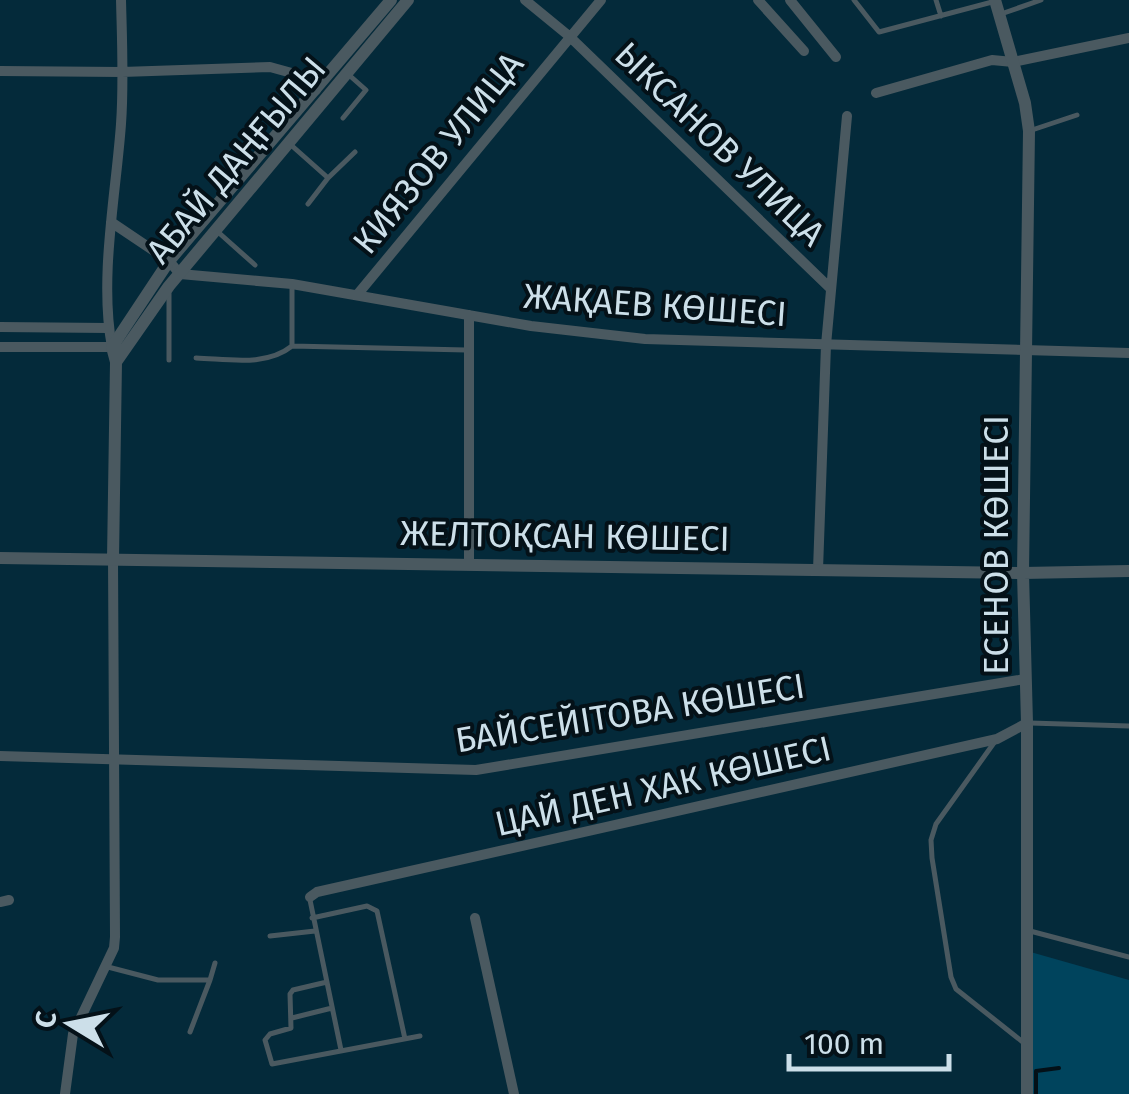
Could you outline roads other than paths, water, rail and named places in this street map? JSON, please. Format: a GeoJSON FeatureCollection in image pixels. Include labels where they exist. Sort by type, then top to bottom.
{"type":"FeatureCollection","features":[{"type":"Feature","properties":{"kind":"street"},"geometry":{"type":"LineString","coordinates":[[64,1094],[73,1034],[116,937],[113,559],[116,362],[108,328],[111,222],[121,122],[122,0]]}},
{"type":"Feature","properties":{"kind":"street","name":"АБАЙ ДАҢҒЫЛЫ"},"geometry":{"type":"LineString","coordinates":[[112,347],[169,261],[391,0]]}},
{"type":"Feature","properties":{"kind":"street","name":"АБАЙ ДАҢҒЫЛЫ"},"geometry":{"type":"LineString","coordinates":[[116,362],[170,286],[408,0]]}},
{"type":"Feature","properties":{"kind":"street","name":"ЫКСАНОВ УЛИЦА"},"geometry":{"type":"LineString","coordinates":[[524,0],[569,36],[830,290]]}},
{"type":"Feature","properties":{"kind":"street","name":"КИЯЗОВ УЛИЦА"},"geometry":{"type":"LineString","coordinates":[[357,295],[601,0]]}},
{"type":"Feature","properties":{"kind":"street"},"geometry":{"type":"LineString","coordinates":[[758,0],[804,51]]}},
{"type":"Feature","properties":{"kind":"street"},"geometry":{"type":"LineString","coordinates":[[792,1],[836,57]]}},
{"type":"Feature","properties":{"kind":"street","name":"ЕСЕНОВ КӨШЕСІ"},"geometry":{"type":"LineString","coordinates":[[996,5],[1025,102],[1029,131],[1023,574],[1027,723],[1026,1094]]}},
{"type":"Feature","properties":{"kind":"street"},"geometry":{"type":"LineString","coordinates":[[876,93],[992,60],[1013,62],[1129,38]]}},
{"type":"Feature","properties":{"kind":"street"},"geometry":{"type":"LineString","coordinates":[[0,71],[270,67],[299,74],[316,90]]}},
{"type":"Feature","properties":{"kind":"street"},"geometry":{"type":"LineString","coordinates":[[818,570],[826,344],[846,116]]}},
{"type":"Feature","properties":{"kind":"street"},"geometry":{"type":"LineString","coordinates":[[111,222],[169,261],[180,274]]}},
{"type":"Feature","properties":{"kind":"street","name":"ЖАҚАЕВ КӨШЕСІ"},"geometry":{"type":"LineString","coordinates":[[180,274],[292,284],[531,326],[645,339],[1129,352]]}},
{"type":"Feature","properties":{"kind":"street"},"geometry":{"type":"LineString","coordinates":[[469,315],[469,564]]}},
{"type":"Feature","properties":{"kind":"street"},"geometry":{"type":"LineString","coordinates":[[0,328],[108,328]]}},
{"type":"Feature","properties":{"kind":"street"},"geometry":{"type":"LineString","coordinates":[[0,347],[112,347]]}},
{"type":"Feature","properties":{"kind":"street","name":"ЖЕЛТОҚСАН КӨШЕСІ"},"geometry":{"type":"LineString","coordinates":[[0,558],[1023,574],[1129,571]]}},
{"type":"Feature","properties":{"kind":"street","name":"БАЙСЕЙІТОВА КӨШЕСІ"},"geometry":{"type":"LineString","coordinates":[[0,756],[476,770],[1026,680]]}},
{"type":"Feature","properties":{"kind":"street","name":"ЦАЙ ДЕН ХАК КӨШЕСІ"},"geometry":{"type":"LineString","coordinates":[[310,897],[317,892],[996,739],[1027,723]]}},
{"type":"Feature","properties":{"kind":"street"},"geometry":{"type":"LineString","coordinates":[[475,918],[514,1094]]}},
{"type":"Feature","properties":{"kind":"lane"},"geometry":{"type":"LineString","coordinates":[[854,0],[880,32],[941,16],[1040,0]]}},
{"type":"Feature","properties":{"kind":"lane"},"geometry":{"type":"LineString","coordinates":[[936,0],[941,16]]}},
{"type":"Feature","properties":{"kind":"lane"},"geometry":{"type":"LineString","coordinates":[[343,118],[366,90],[347,73]]}},
{"type":"Feature","properties":{"kind":"lane"},"geometry":{"type":"LineString","coordinates":[[1029,131],[1077,116]]}},
{"type":"Feature","properties":{"kind":"lane"},"geometry":{"type":"LineString","coordinates":[[288,143],[328,178]]}},
{"type":"Feature","properties":{"kind":"lane"},"geometry":{"type":"LineString","coordinates":[[308,204],[355,152]]}},
{"type":"Feature","properties":{"kind":"lane"},"geometry":{"type":"LineString","coordinates":[[216,230],[254,266]]}},
{"type":"Feature","properties":{"kind":"lane"},"geometry":{"type":"LineString","coordinates":[[292,284],[292,346]]}},
{"type":"Feature","properties":{"kind":"lane"},"geometry":{"type":"LineString","coordinates":[[169,360],[170,286]]}},
{"type":"Feature","properties":{"kind":"lane"},"geometry":{"type":"LineString","coordinates":[[196,358],[263,360],[281,355],[292,346],[469,350]]}},
{"type":"Feature","properties":{"kind":"lane"},"geometry":{"type":"LineString","coordinates":[[1027,723],[1129,726]]}},
{"type":"Feature","properties":{"kind":"lane"},"geometry":{"type":"LineString","coordinates":[[996,739],[936,824],[931,840],[932,858],[950,977],[956,989],[1027,1045]]}},
{"type":"Feature","properties":{"kind":"lane"},"geometry":{"type":"LineString","coordinates":[[310,897],[342,1052]]}},
{"type":"Feature","properties":{"kind":"lane"},"geometry":{"type":"LineString","coordinates":[[312,918],[367,906],[377,910],[405,1039]]}},
{"type":"Feature","properties":{"kind":"lane"},"geometry":{"type":"LineString","coordinates":[[270,936],[315,930]]}},
{"type":"Feature","properties":{"kind":"lane"},"geometry":{"type":"LineString","coordinates":[[1027,930],[1129,957]]}},
{"type":"Feature","properties":{"kind":"lane"},"geometry":{"type":"LineString","coordinates":[[190,1032],[215,963]]}},
{"type":"Feature","properties":{"kind":"lane"},"geometry":{"type":"LineString","coordinates":[[105,966],[158,980],[210,980]]}},
{"type":"Feature","properties":{"kind":"lane"},"geometry":{"type":"LineString","coordinates":[[327,982],[293,990],[289,998],[293,1024],[288,1030],[266,1036],[272,1064],[420,1036]]}},
{"type":"Feature","properties":{"kind":"lane"},"geometry":{"type":"LineString","coordinates":[[292,1018],[332,1008]]}},
{"type":"Feature","properties":{"kind":"waterway"},"geometry":{"type":"LineString","coordinates":[[1036,1094],[1036,1071],[1059,1068]]}}]}
